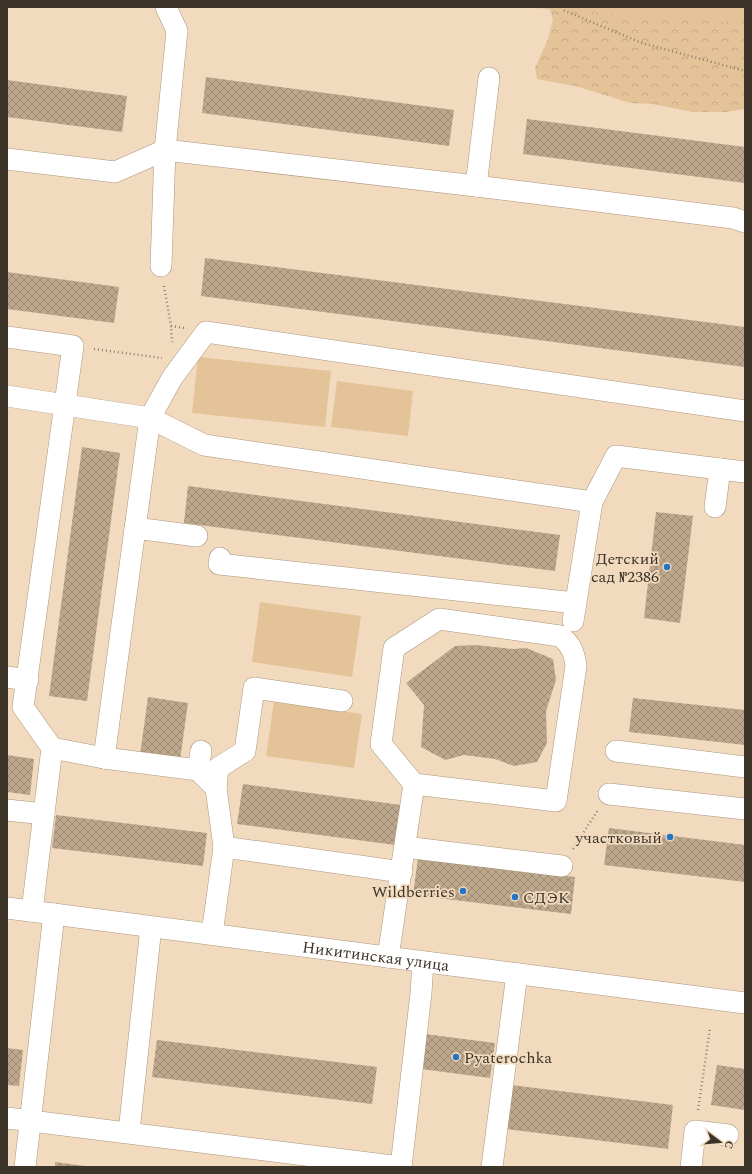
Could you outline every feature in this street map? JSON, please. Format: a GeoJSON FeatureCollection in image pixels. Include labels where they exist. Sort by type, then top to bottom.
{"type":"FeatureCollection","features":[{"type":"Feature","properties":{"kind":"street"},"geometry":{"type":"LineString","coordinates":[[161,266],[165,150],[177,32],[166,7]]}},
{"type":"Feature","properties":{"kind":"street"},"geometry":{"type":"LineString","coordinates":[[476,186],[489,78]]}},
{"type":"Feature","properties":{"kind":"street"},"geometry":{"type":"LineString","coordinates":[[7,159],[115,172],[165,150],[476,186],[733,218],[745,222]]}},
{"type":"Feature","properties":{"kind":"street"},"geometry":{"type":"LineString","coordinates":[[104,758],[150,418],[172,378],[206,332],[745,411]]}},
{"type":"Feature","properties":{"kind":"street"},"geometry":{"type":"LineString","coordinates":[[7,337],[74,346],[24,707],[52,748],[32,911]]}},
{"type":"Feature","properties":{"kind":"street"},"geometry":{"type":"LineString","coordinates":[[7,396],[150,418],[204,445],[592,502]]}},
{"type":"Feature","properties":{"kind":"street"},"geometry":{"type":"LineString","coordinates":[[220,558],[219,564],[574,612],[592,502],[616,456],[745,472]]}},
{"type":"Feature","properties":{"kind":"street"},"geometry":{"type":"LineString","coordinates":[[715,507],[720,469]]}},
{"type":"Feature","properties":{"kind":"street"},"geometry":{"type":"LineString","coordinates":[[135,528],[197,536]]}},
{"type":"Feature","properties":{"kind":"street"},"geometry":{"type":"LineString","coordinates":[[388,957],[402,872],[414,784],[381,744],[394,648],[439,619],[560,636],[568,642],[574,652],[576,666],[556,801],[414,784]]}},
{"type":"Feature","properties":{"kind":"street"},"geometry":{"type":"LineString","coordinates":[[7,677],[28,680]]}},
{"type":"Feature","properties":{"kind":"street"},"geometry":{"type":"LineString","coordinates":[[212,934],[224,847],[216,788],[218,768],[245,751],[254,688],[342,701]]}},
{"type":"Feature","properties":{"kind":"street"},"geometry":{"type":"LineString","coordinates":[[52,748],[104,758],[200,760],[216,788]]}},
{"type":"Feature","properties":{"kind":"street"},"geometry":{"type":"LineString","coordinates":[[616,751],[745,767]]}},
{"type":"Feature","properties":{"kind":"street"},"geometry":{"type":"LineString","coordinates":[[609,794],[745,809]]}},
{"type":"Feature","properties":{"kind":"street"},"geometry":{"type":"LineString","coordinates":[[7,810],[44,814]]}},
{"type":"Feature","properties":{"kind":"street"},"geometry":{"type":"LineString","coordinates":[[224,847],[402,872]]}},
{"type":"Feature","properties":{"kind":"street"},"geometry":{"type":"LineString","coordinates":[[405,848],[562,866]]}},
{"type":"Feature","properties":{"kind":"street","name":"Никитинская улица"},"geometry":{"type":"LineString","coordinates":[[7,908],[745,1003]]}},
{"type":"Feature","properties":{"kind":"street"},"geometry":{"type":"LineString","coordinates":[[25,1167],[54,914]]}},
{"type":"Feature","properties":{"kind":"street"},"geometry":{"type":"LineString","coordinates":[[129,1132],[151,927]]}},
{"type":"Feature","properties":{"kind":"street"},"geometry":{"type":"LineString","coordinates":[[7,1118],[129,1132],[265,1159],[402,1167],[423,962]]}},
{"type":"Feature","properties":{"kind":"street"},"geometry":{"type":"LineString","coordinates":[[492,1167],[517,974]]}},
{"type":"Feature","properties":{"kind":"street"},"geometry":{"type":"LineString","coordinates":[[691,1167],[695,1131],[728,1135]]}},
{"type":"Feature","properties":{"kind":"path"},"geometry":{"type":"LineString","coordinates":[[562,7],[563,10],[642,43],[745,71]]}},
{"type":"Feature","properties":{"kind":"path"},"geometry":{"type":"LineString","coordinates":[[161,266],[172,326],[172,346]]}},
{"type":"Feature","properties":{"kind":"path"},"geometry":{"type":"LineString","coordinates":[[74,346],[173,360],[172,378]]}},
{"type":"Feature","properties":{"kind":"path"},"geometry":{"type":"LineString","coordinates":[[695,1131],[710,1028]]}},
{"type":"Feature","properties":{"kind":"green space"},"geometry":{"type":"Polygon","coordinates":[[[522,7],[745,7],[745,20],[722,22],[522,7]]]}},
{"type":"Feature","properties":{"kind":"green space"},"geometry":{"type":"Polygon","coordinates":[[[543,7],[745,7],[745,109],[726,112],[693,112],[652,104],[630,103],[579,87],[537,79],[535,68],[548,39],[553,19],[550,10],[543,7]]]}},
{"type":"Feature","properties":{"kind":"green space"},"geometry":{"type":"Polygon","coordinates":[[[198,357],[331,371],[325,427],[192,413],[198,357]]]}},
{"type":"Feature","properties":{"kind":"green space"},"geometry":{"type":"Polygon","coordinates":[[[337,381],[413,391],[408,436],[331,427],[337,381]]]}},
{"type":"Feature","properties":{"kind":"green space"},"geometry":{"type":"Polygon","coordinates":[[[260,602],[361,616],[352,677],[252,662],[260,602]]]}},
{"type":"Feature","properties":{"kind":"green space"},"geometry":{"type":"Polygon","coordinates":[[[274,702],[362,714],[354,768],[266,756],[274,702]]]}},
{"type":"Feature","properties":{"kind":"building"},"geometry":{"type":"Polygon","coordinates":[[[206,77],[454,110],[449,146],[202,113],[206,77]]]}},
{"type":"Feature","properties":{"kind":"building"},"geometry":{"type":"Polygon","coordinates":[[[7,80],[127,96],[122,132],[7,117],[7,80]]]}},
{"type":"Feature","properties":{"kind":"building"},"geometry":{"type":"Polygon","coordinates":[[[527,119],[745,147],[745,183],[523,154],[527,119]]]}},
{"type":"Feature","properties":{"kind":"building"},"geometry":{"type":"Polygon","coordinates":[[[205,258],[745,327],[745,367],[201,296],[205,258]]]}},
{"type":"Feature","properties":{"kind":"building"},"geometry":{"type":"Polygon","coordinates":[[[7,272],[119,287],[114,323],[7,309],[7,272]]]}},
{"type":"Feature","properties":{"kind":"building"},"geometry":{"type":"Polygon","coordinates":[[[82,447],[120,453],[87,701],[49,696],[82,447]]]}},
{"type":"Feature","properties":{"kind":"building"},"geometry":{"type":"Polygon","coordinates":[[[188,486],[560,535],[555,571],[184,523],[188,486]]]}},
{"type":"Feature","properties":{"kind":"building"},"geometry":{"type":"Polygon","coordinates":[[[656,512],[693,516],[680,623],[644,618],[656,512]]]}},
{"type":"Feature","properties":{"kind":"building"},"geometry":{"type":"Polygon","coordinates":[[[476,645],[513,649],[526,648],[553,659],[556,680],[546,711],[547,743],[537,762],[514,766],[495,759],[464,755],[445,760],[421,747],[424,705],[406,683],[455,646],[476,645]]]}},
{"type":"Feature","properties":{"kind":"building"},"geometry":{"type":"Polygon","coordinates":[[[148,697],[188,703],[180,760],[140,755],[148,697]]]}},
{"type":"Feature","properties":{"kind":"building"},"geometry":{"type":"Polygon","coordinates":[[[633,698],[745,710],[745,745],[629,732],[633,698]]]}},
{"type":"Feature","properties":{"kind":"building"},"geometry":{"type":"Polygon","coordinates":[[[7,755],[34,759],[30,795],[7,792],[7,755]]]}},
{"type":"Feature","properties":{"kind":"building"},"geometry":{"type":"Polygon","coordinates":[[[243,784],[401,805],[395,845],[237,824],[243,784]]]}},
{"type":"Feature","properties":{"kind":"building"},"geometry":{"type":"Polygon","coordinates":[[[56,815],[207,833],[203,866],[52,848],[56,815]]]}},
{"type":"Feature","properties":{"kind":"building"},"geometry":{"type":"Polygon","coordinates":[[[609,828],[745,845],[745,882],[604,865],[609,828]]]}},
{"type":"Feature","properties":{"kind":"building"},"geometry":{"type":"Polygon","coordinates":[[[418,858],[575,877],[571,914],[413,895],[418,858]]]}},
{"type":"Feature","properties":{"kind":"building"},"geometry":{"type":"Polygon","coordinates":[[[425,1034],[495,1043],[490,1078],[421,1069],[425,1034]]]}},
{"type":"Feature","properties":{"kind":"building"},"geometry":{"type":"Polygon","coordinates":[[[157,1040],[377,1067],[372,1104],[152,1077],[157,1040]]]}},
{"type":"Feature","properties":{"kind":"building"},"geometry":{"type":"Polygon","coordinates":[[[7,1048],[23,1050],[19,1086],[7,1085],[7,1048]]]}},
{"type":"Feature","properties":{"kind":"building"},"geometry":{"type":"Polygon","coordinates":[[[717,1065],[745,1069],[745,1110],[711,1105],[717,1065]]]}},
{"type":"Feature","properties":{"kind":"building"},"geometry":{"type":"Polygon","coordinates":[[[511,1085],[673,1105],[668,1149],[506,1129],[511,1085]]]}},
{"type":"Feature","properties":{"kind":"building"},"geometry":{"type":"Polygon","coordinates":[[[55,1162],[85,1166],[85,1167],[55,1167],[55,1162]]]}},
{"type":"Feature","properties":{"kind":"place","name":"Детский сад №2386"},"geometry":{"type":"Point","coordinates":[667,567]}},
{"type":"Feature","properties":{"kind":"place","name":"участковый"},"geometry":{"type":"Point","coordinates":[670,837]}},
{"type":"Feature","properties":{"kind":"place","name":"Wildberries"},"geometry":{"type":"Point","coordinates":[463,891]}},
{"type":"Feature","properties":{"kind":"place","name":"СДЭК"},"geometry":{"type":"Point","coordinates":[515,897]}},
{"type":"Feature","properties":{"kind":"place","name":"Pyaterochka"},"geometry":{"type":"Point","coordinates":[456,1057]}}]}
